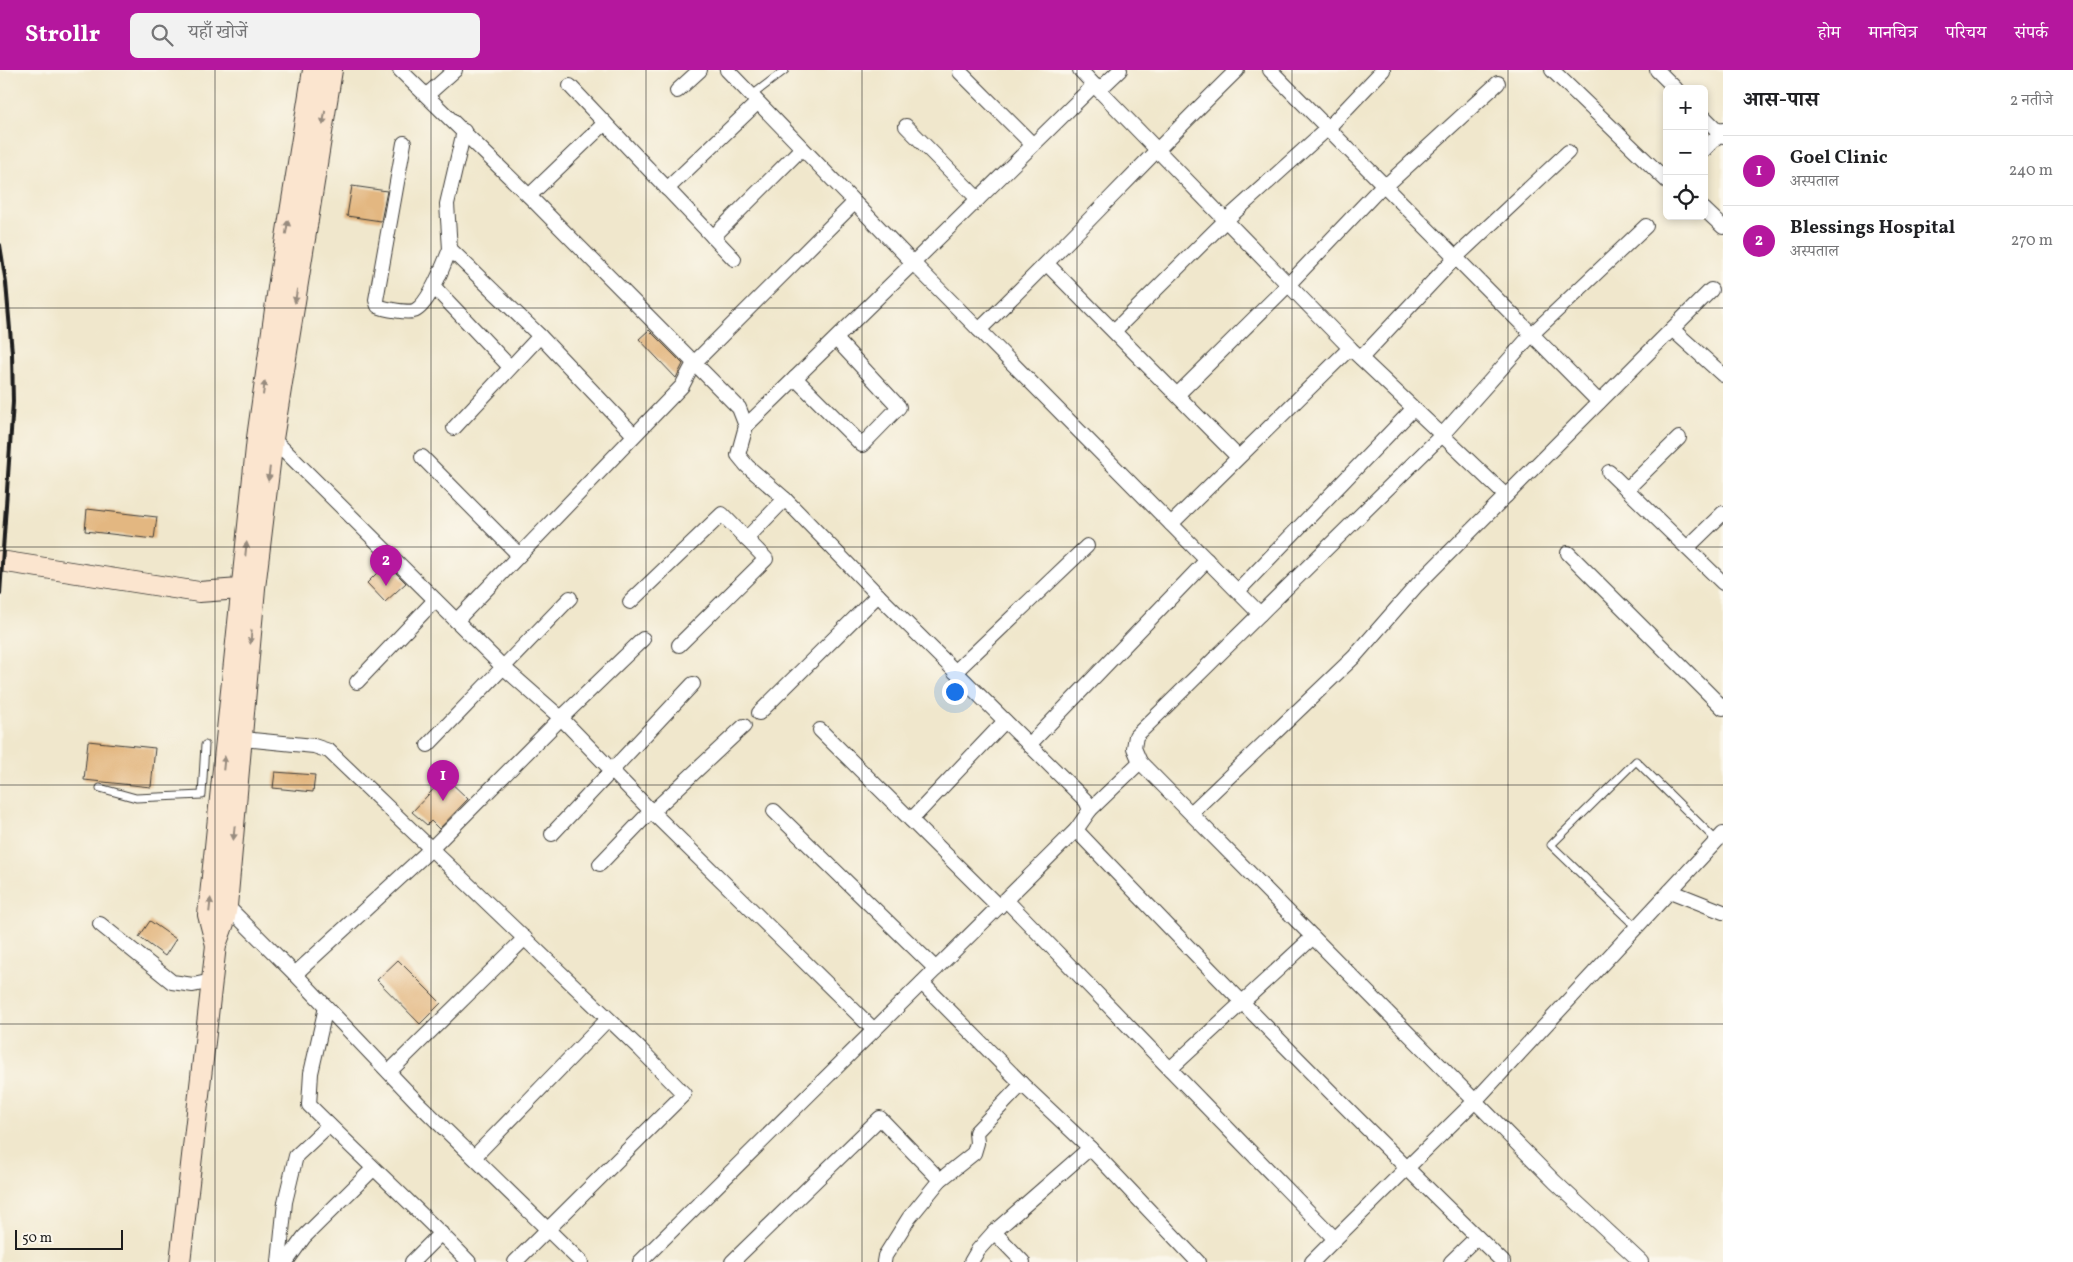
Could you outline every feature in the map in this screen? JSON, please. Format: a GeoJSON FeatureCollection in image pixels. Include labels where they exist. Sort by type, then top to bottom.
{"type":"FeatureCollection","features":[{"type":"Feature","properties":{"kind":"street"},"geometry":{"type":"LineString","coordinates":[[180,1262],[216,945],[224,923],[227,906],[216,796],[243,739],[248,588],[257,438],[279,281],[313,70]]}},
{"type":"Feature","properties":{"kind":"street"},"geometry":{"type":"LineString","coordinates":[[216,945],[208,916],[216,796],[332,70]]}},
{"type":"Feature","properties":{"kind":"street"},"geometry":{"type":"LineString","coordinates":[[400,70],[464,131],[739,408],[746,426]]}},
{"type":"Feature","properties":{"kind":"street"},"geometry":{"type":"LineString","coordinates":[[427,95],[455,70]]}},
{"type":"Feature","properties":{"kind":"street"},"geometry":{"type":"LineString","coordinates":[[677,91],[700,70]]}},
{"type":"Feature","properties":{"kind":"street"},"geometry":{"type":"LineString","coordinates":[[726,70],[854,203],[1260,614]]}},
{"type":"Feature","properties":{"kind":"street"},"geometry":{"type":"LineString","coordinates":[[1080,70],[1350,348],[1506,496]]}},
{"type":"Feature","properties":{"kind":"street"},"geometry":{"type":"LineString","coordinates":[[1090,810],[1086,801],[878,595],[785,499],[747,466],[738,455],[746,426],[1033,145],[1097,87],[1120,70]]}},
{"type":"Feature","properties":{"kind":"street"},"geometry":{"type":"LineString","coordinates":[[979,330],[1047,264],[1156,149],[1237,70]]}},
{"type":"Feature","properties":{"kind":"street"},"geometry":{"type":"LineString","coordinates":[[1270,70],[1599,402]]}},
{"type":"Feature","properties":{"kind":"street"},"geometry":{"type":"LineString","coordinates":[[1114,331],[1226,220],[1328,128],[1383,70]]}},
{"type":"Feature","properties":{"kind":"street"},"geometry":{"type":"LineString","coordinates":[[1552,70],[1663,177]]}},
{"type":"Feature","properties":{"kind":"street"},"geometry":{"type":"LineString","coordinates":[[1657,70],[1672,85]]}},
{"type":"Feature","properties":{"kind":"street"},"geometry":{"type":"LineString","coordinates":[[960,72],[1033,145]]}},
{"type":"Feature","properties":{"kind":"street"},"geometry":{"type":"LineString","coordinates":[[1177,395],[1288,285],[1384,184],[1390,182],[1498,83]]}},
{"type":"Feature","properties":{"kind":"street"},"geometry":{"type":"LineString","coordinates":[[570,86],[734,259]]}},
{"type":"Feature","properties":{"kind":"street"},"geometry":{"type":"LineString","coordinates":[[667,189],[754,99]]}},
{"type":"Feature","properties":{"kind":"street"},"geometry":{"type":"LineString","coordinates":[[1708,121],[1722,133],[1708,146]]}},
{"type":"Feature","properties":{"kind":"street"},"geometry":{"type":"LineString","coordinates":[[528,196],[605,124]]}},
{"type":"Feature","properties":{"kind":"street"},"geometry":{"type":"LineString","coordinates":[[906,126],[978,199]]}},
{"type":"Feature","properties":{"kind":"street"},"geometry":{"type":"LineString","coordinates":[[404,143],[376,300],[378,306],[382,308],[410,312],[416,310],[434,287],[450,249],[447,204],[464,131]]}},
{"type":"Feature","properties":{"kind":"street"},"geometry":{"type":"LineString","coordinates":[[713,237],[801,149]]}},
{"type":"Feature","properties":{"kind":"street"},"geometry":{"type":"LineString","coordinates":[[1360,358],[1456,257],[1568,152]]}},
{"type":"Feature","properties":{"kind":"street"},"geometry":{"type":"LineString","coordinates":[[456,621],[682,386],[694,363],[854,203]]}},
{"type":"Feature","properties":{"kind":"street"},"geometry":{"type":"LineString","coordinates":[[1708,213],[1723,227]]}},
{"type":"Feature","properties":{"kind":"street"},"geometry":{"type":"LineString","coordinates":[[1641,1262],[1555,1182],[1140,762],[1134,748],[1136,736],[1442,435],[1532,334],[1646,226]]}},
{"type":"Feature","properties":{"kind":"street"},"geometry":{"type":"LineString","coordinates":[[450,249],[540,336],[634,435]]}},
{"type":"Feature","properties":{"kind":"street"},"geometry":{"type":"LineString","coordinates":[[1047,264],[1238,457]]}},
{"type":"Feature","properties":{"kind":"street"},"geometry":{"type":"LineString","coordinates":[[434,287],[510,367]]}},
{"type":"Feature","properties":{"kind":"street"},"geometry":{"type":"LineString","coordinates":[[1191,813],[1354,657],[1417,585],[1711,290]]}},
{"type":"Feature","properties":{"kind":"street"},"geometry":{"type":"LineString","coordinates":[[1672,329],[1723,375]]}},
{"type":"Feature","properties":{"kind":"street"},"geometry":{"type":"LineString","coordinates":[[454,428],[540,336]]}},
{"type":"Feature","properties":{"kind":"street"},"geometry":{"type":"LineString","coordinates":[[795,378],[862,445],[899,407],[836,339]]}},
{"type":"Feature","properties":{"kind":"street"},"geometry":{"type":"LineString","coordinates":[[1171,524],[1350,348]]}},
{"type":"Feature","properties":{"kind":"street"},"geometry":{"type":"LineString","coordinates":[[1238,591],[1413,409]]}},
{"type":"Feature","properties":{"kind":"street"},"geometry":{"type":"LineString","coordinates":[[1627,489],[1679,438]]}},
{"type":"Feature","properties":{"kind":"street"},"geometry":{"type":"LineString","coordinates":[[272,439],[503,667],[561,718],[651,811],[874,1030]]}},
{"type":"Feature","properties":{"kind":"street"},"geometry":{"type":"LineString","coordinates":[[422,457],[519,555]]}},
{"type":"Feature","properties":{"kind":"street"},"geometry":{"type":"LineString","coordinates":[[1609,472],[1723,583]]}},
{"type":"Feature","properties":{"kind":"street"},"geometry":{"type":"LineString","coordinates":[[746,539],[785,499]]}},
{"type":"Feature","properties":{"kind":"street"},"geometry":{"type":"LineString","coordinates":[[1687,548],[1723,513]]}},
{"type":"Feature","properties":{"kind":"street"},"geometry":{"type":"LineString","coordinates":[[630,602],[722,514],[766,559],[679,645]]}},
{"type":"Feature","properties":{"kind":"street"},"geometry":{"type":"LineString","coordinates":[[955,672],[1087,546]]}},
{"type":"Feature","properties":{"kind":"street"},"geometry":{"type":"LineString","coordinates":[[1568,553],[1723,708]]}},
{"type":"Feature","properties":{"kind":"street"},"geometry":{"type":"LineString","coordinates":[[1029,745],[1207,560]]}},
{"type":"Feature","properties":{"kind":"street"},"geometry":{"type":"LineString","coordinates":[[0,561],[200,592],[248,588]]}},
{"type":"Feature","properties":{"kind":"street"},"geometry":{"type":"LineString","coordinates":[[759,713],[878,595]]}},
{"type":"Feature","properties":{"kind":"street"},"geometry":{"type":"LineString","coordinates":[[428,745],[570,598]]}},
{"type":"Feature","properties":{"kind":"street"},"geometry":{"type":"LineString","coordinates":[[357,682],[435,600]]}},
{"type":"Feature","properties":{"kind":"street"},"geometry":{"type":"LineString","coordinates":[[295,974],[431,849],[561,718],[643,639]]}},
{"type":"Feature","properties":{"kind":"street"},"geometry":{"type":"LineString","coordinates":[[552,834],[611,769],[693,684]]}},
{"type":"Feature","properties":{"kind":"street"},"geometry":{"type":"LineString","coordinates":[[911,820],[1005,721]]}},
{"type":"Feature","properties":{"kind":"street"},"geometry":{"type":"LineString","coordinates":[[600,864],[651,811],[744,726]]}},
{"type":"Feature","properties":{"kind":"street"},"geometry":{"type":"LineString","coordinates":[[820,730],[911,820],[1002,903],[1170,1069],[1334,1239]]}},
{"type":"Feature","properties":{"kind":"street"},"geometry":{"type":"LineString","coordinates":[[243,739],[314,746],[329,751],[608,1018],[684,1094],[515,1262]]}},
{"type":"Feature","properties":{"kind":"street"},"geometry":{"type":"LineString","coordinates":[[640,1262],[1076,830],[1090,810],[1140,762]]}},
{"type":"Feature","properties":{"kind":"street"},"geometry":{"type":"LineString","coordinates":[[774,811],[936,969]]}},
{"type":"Feature","properties":{"kind":"street"},"geometry":{"type":"LineString","coordinates":[[1076,830],[1241,1003],[1502,1262]]}},
{"type":"Feature","properties":{"kind":"street"},"geometry":{"type":"LineString","coordinates":[[1312,1262],[1475,1101],[1720,838]]}},
{"type":"Feature","properties":{"kind":"street"},"geometry":{"type":"LineString","coordinates":[[1670,891],[1723,912]]}},
{"type":"Feature","properties":{"kind":"street"},"geometry":{"type":"LineString","coordinates":[[227,906],[389,1072],[581,1262]]}},
{"type":"Feature","properties":{"kind":"street"},"geometry":{"type":"LineString","coordinates":[[100,924],[172,982],[193,985],[212,981]]}},
{"type":"Feature","properties":{"kind":"street"},"geometry":{"type":"LineString","coordinates":[[1170,1069],[1313,937]]}},
{"type":"Feature","properties":{"kind":"street"},"geometry":{"type":"LineString","coordinates":[[389,1072],[525,938]]}},
{"type":"Feature","properties":{"kind":"street"},"geometry":{"type":"LineString","coordinates":[[922,982],[1022,1084],[1090,1148],[1198,1262]]}},
{"type":"Feature","properties":{"kind":"street"},"geometry":{"type":"LineString","coordinates":[[326,1007],[311,1073],[309,1105],[373,1169],[415,1206],[469,1262]]}},
{"type":"Feature","properties":{"kind":"street"},"geometry":{"type":"LineString","coordinates":[[474,1157],[608,1018]]}},
{"type":"Feature","properties":{"kind":"street"},"geometry":{"type":"LineString","coordinates":[[884,1262],[885,1256],[909,1218],[940,1180],[974,1153],[977,1143],[976,1132],[1022,1084]]}},
{"type":"Feature","properties":{"kind":"street"},"geometry":{"type":"LineString","coordinates":[[732,1262],[880,1118],[940,1180]]}},
{"type":"Feature","properties":{"kind":"street"},"geometry":{"type":"LineString","coordinates":[[279,1262],[285,1202],[296,1156],[329,1125]]}},
{"type":"Feature","properties":{"kind":"street"},"geometry":{"type":"LineString","coordinates":[[971,1262],[978,1250],[994,1232],[1090,1148]]}},
{"type":"Feature","properties":{"kind":"street"},"geometry":{"type":"LineString","coordinates":[[286,1262],[304,1237],[373,1169]]}},
{"type":"Feature","properties":{"kind":"street"},"geometry":{"type":"LineString","coordinates":[[994,1232],[1023,1262]]}},
{"type":"Feature","properties":{"kind":"street"},"geometry":{"type":"LineString","coordinates":[[412,1262],[442,1233]]}},
{"type":"Feature","properties":{"kind":"street"},"geometry":{"type":"LineString","coordinates":[[1451,1262],[1477,1237]]}},
{"type":"Feature","properties":{"kind":"lane"},"geometry":{"type":"LineString","coordinates":[[754,99],[785,70]]}},
{"type":"Feature","properties":{"kind":"lane"},"geometry":{"type":"LineString","coordinates":[[100,788],[136,798],[216,796],[205,745]]}},
{"type":"Feature","properties":{"kind":"lane"},"geometry":{"type":"LineString","coordinates":[[1637,928],[1551,845],[1636,761],[1720,838]]}},
{"type":"Feature","properties":{"kind":"building"},"geometry":{"type":"Polygon","coordinates":[[[352,186],[387,191],[381,221],[347,216],[352,186]]]}},
{"type":"Feature","properties":{"kind":"building"},"geometry":{"type":"Polygon","coordinates":[[[649,330],[683,364],[676,378],[639,339],[649,330]]]}},
{"type":"Feature","properties":{"kind":"building"},"geometry":{"type":"Polygon","coordinates":[[[87,509],[157,517],[154,539],[85,531],[87,509]]]}},
{"type":"Feature","properties":{"kind":"building"},"geometry":{"type":"Polygon","coordinates":[[[384,566],[389,572],[392,569],[406,583],[385,602],[367,583],[384,566]]]}},
{"type":"Feature","properties":{"kind":"building"},"geometry":{"type":"Polygon","coordinates":[[[88,741],[155,748],[151,787],[84,780],[88,741]]]}},
{"type":"Feature","properties":{"kind":"building"},"geometry":{"type":"Polygon","coordinates":[[[275,772],[315,775],[313,792],[273,788],[275,772]]]}},
{"type":"Feature","properties":{"kind":"building"},"geometry":{"type":"Polygon","coordinates":[[[445,777],[468,799],[439,829],[431,821],[427,825],[412,812],[445,777]]]}},
{"type":"Feature","properties":{"kind":"building"},"geometry":{"type":"Polygon","coordinates":[[[150,921],[176,939],[165,956],[139,937],[150,921]]]}},
{"type":"Feature","properties":{"kind":"building"},"geometry":{"type":"Polygon","coordinates":[[[398,960],[441,1003],[420,1024],[377,980],[398,960]]]}},
{"type":"Feature","properties":{"kind":"railway"},"geometry":{"type":"LineString","coordinates":[[0,245],[6,283],[12,353],[13,402],[0,594]]}},
{"type":"Feature","properties":{"kind":"place","name":"Blessings Hospital"},"geometry":{"type":"Point","coordinates":[386,586]}},
{"type":"Feature","properties":{"kind":"place","name":"Goel Clinic"},"geometry":{"type":"Point","coordinates":[443,801]}}]}
